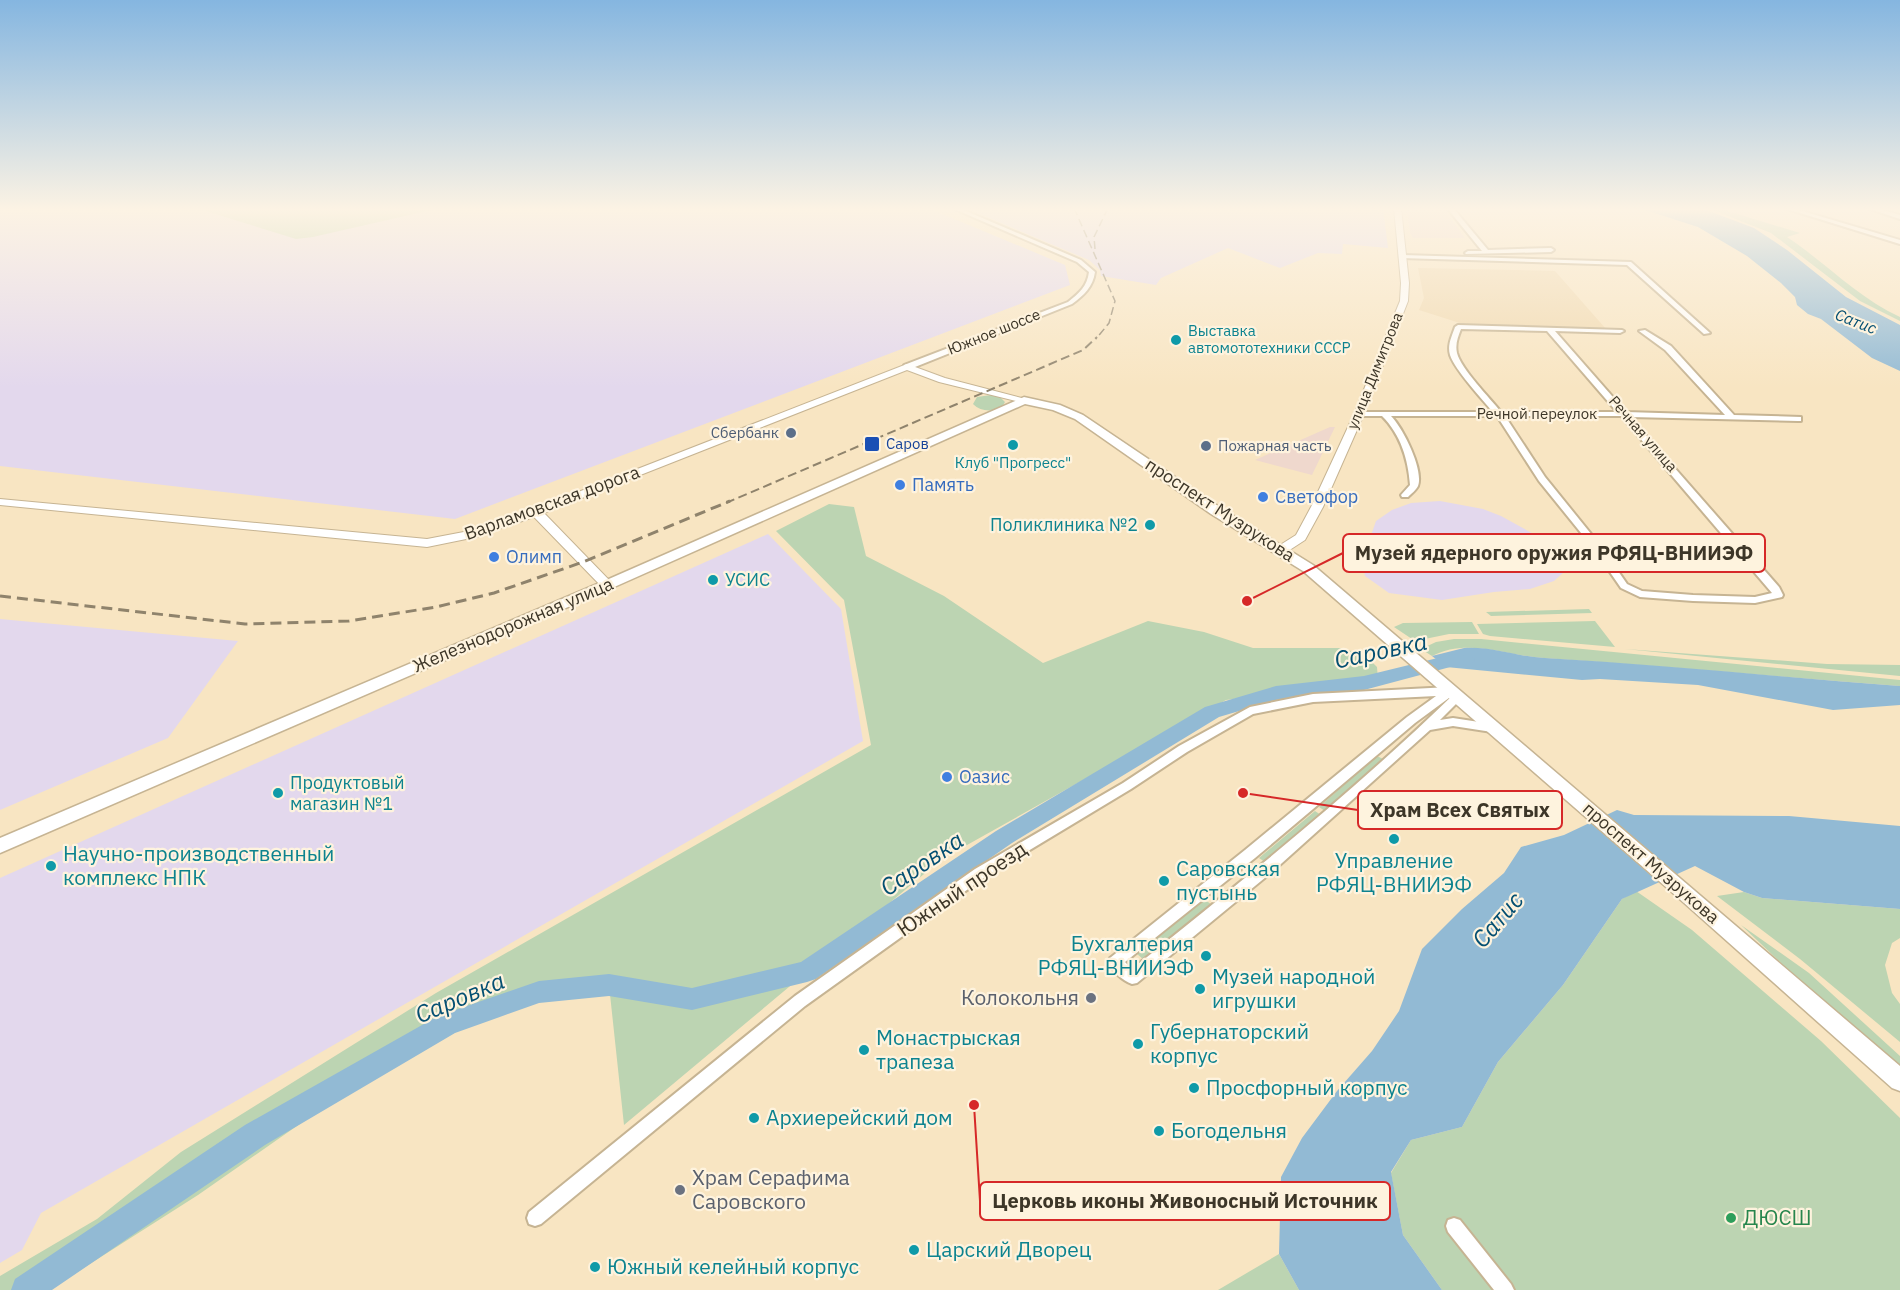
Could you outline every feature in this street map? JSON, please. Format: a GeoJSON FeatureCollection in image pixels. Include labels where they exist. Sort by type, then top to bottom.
{"type":"FeatureCollection","features":[{"type":"Feature","properties":{"kind":"main road","name":"проспект Музрукова"},"geometry":{"type":"LineString","coordinates":[[1024,400],[1056,407],[1079,417],[1216,511],[1308,568],[1681,888],[1900,1080]]}},
{"type":"Feature","properties":{"kind":"main road","name":"Железнодорожная улица"},"geometry":{"type":"LineString","coordinates":[[0,846],[607,585],[1024,400]]}},
{"type":"Feature","properties":{"kind":"street","name":"Южное шоссе"},"geometry":{"type":"LineString","coordinates":[[907,367],[1070,303],[1083,293],[1091,282],[1092,273],[1087,268]]}},
{"type":"Feature","properties":{"kind":"street","name":"улица Димитрова"},"geometry":{"type":"LineString","coordinates":[[1281,550],[1301,537],[1321,500],[1359,414],[1405,297],[1404,268]]}},
{"type":"Feature","properties":{"kind":"street"},"geometry":{"type":"LineString","coordinates":[[1634,268],[1706,333]]}},
{"type":"Feature","properties":{"kind":"street"},"geometry":{"type":"LineString","coordinates":[[1499,414],[1471,381],[1454,355],[1453,342],[1458,327],[1620,331]]}},
{"type":"Feature","properties":{"kind":"street","name":"Речная улица"},"geometry":{"type":"LineString","coordinates":[[1499,414],[1542,479],[1597,547],[1624,586],[1640,594],[1732,600],[1762,599],[1778,595],[1776,589],[1550,330]]}},
{"type":"Feature","properties":{"kind":"street"},"geometry":{"type":"LineString","coordinates":[[1643,331],[1668,348],[1733,418]]}},
{"type":"Feature","properties":{"kind":"street","name":"проспект Музрукова"},"geometry":{"type":"LineString","coordinates":[[907,367],[942,380],[1024,400]]}},
{"type":"Feature","properties":{"kind":"street","name":"Варламовская дорога"},"geometry":{"type":"LineString","coordinates":[[0,502],[427,543],[472,534],[536,512],[907,367]]}},
{"type":"Feature","properties":{"kind":"street","name":"Речной переулок"},"geometry":{"type":"LineString","coordinates":[[1359,414],[1625,414],[1798,418]]}},
{"type":"Feature","properties":{"kind":"street"},"geometry":{"type":"LineString","coordinates":[[1384,414],[1395,423],[1413,467],[1414,485],[1405,495]]}},
{"type":"Feature","properties":{"kind":"street"},"geometry":{"type":"LineString","coordinates":[[536,512],[607,585]]}},
{"type":"Feature","properties":{"kind":"street"},"geometry":{"type":"LineString","coordinates":[[1449,690],[1428,726],[1267,868],[1132,978],[1114,963],[1449,690]]}},
{"type":"Feature","properties":{"kind":"street","name":"Южный проезд"},"geometry":{"type":"LineString","coordinates":[[535,1218],[800,1001],[980,873],[1127,786],[1183,748],[1250,711],[1313,698],[1449,690]]}},
{"type":"Feature","properties":{"kind":"street"},"geometry":{"type":"LineString","coordinates":[[1428,726],[1453,722],[1492,728]]}},
{"type":"Feature","properties":{"kind":"street"},"geometry":{"type":"LineString","coordinates":[[1454,1226],[1504,1290]]}},
{"type":"Feature","properties":{"kind":"shaded area"},"geometry":{"type":"Polygon","coordinates":[[[0,268],[1066,268],[1070,285],[455,519],[0,466],[0,268]]]}},
{"type":"Feature","properties":{"kind":"shaded area"},"geometry":{"type":"Polygon","coordinates":[[[1098,268],[1183,268],[1161,278],[1156,285],[1101,276],[1098,268]]]}},
{"type":"Feature","properties":{"kind":"shaded area"},"geometry":{"type":"Polygon","coordinates":[[[1418,268],[1555,271],[1606,329],[1463,324],[1419,310],[1424,298],[1418,268]]]}},
{"type":"Feature","properties":{"kind":"shaded area"},"geometry":{"type":"Polygon","coordinates":[[[1330,427],[1335,427],[1312,475],[1255,460],[1330,427]]]}},
{"type":"Feature","properties":{"kind":"shaded area"},"geometry":{"type":"Polygon","coordinates":[[[1440,501],[1483,509],[1501,516],[1548,542],[1559,556],[1563,573],[1554,581],[1530,589],[1442,600],[1389,593],[1365,576],[1362,561],[1376,521],[1392,510],[1411,503],[1440,501]]]}},
{"type":"Feature","properties":{"kind":"shaded area"},"geometry":{"type":"Polygon","coordinates":[[[768,534],[841,609],[863,741],[41,1213],[22,1250],[0,1263],[0,878],[768,534]]]}},
{"type":"Feature","properties":{"kind":"shaded area"},"geometry":{"type":"Polygon","coordinates":[[[0,619],[238,641],[168,738],[0,810],[0,619]]]}},
{"type":"Feature","properties":{"kind":"green space"},"geometry":{"type":"Polygon","coordinates":[[[1817,268],[1828,268],[1870,300],[1900,317],[1900,321],[1860,301],[1817,268]]]}},
{"type":"Feature","properties":{"kind":"green space"},"geometry":{"type":"Polygon","coordinates":[[[991,395],[1000,397],[1005,402],[1002,407],[987,410],[980,409],[973,404],[977,397],[991,395]]]}},
{"type":"Feature","properties":{"kind":"green space"},"geometry":{"type":"Polygon","coordinates":[[[829,504],[854,507],[866,556],[944,596],[1043,663],[1148,621],[1204,632],[1253,648],[1341,648],[1365,655],[1377,667],[1378,680],[1226,700],[942,859],[624,1125],[609,985],[490,1013],[334,1100],[198,1195],[49,1290],[0,1290],[0,1276],[97,1219],[181,1152],[436,993],[871,745],[844,600],[776,531],[829,504]]]}},
{"type":"Feature","properties":{"kind":"green space"},"geometry":{"type":"Polygon","coordinates":[[[1589,609],[1592,613],[1491,616],[1486,612],[1589,609]]]}},
{"type":"Feature","properties":{"kind":"green space"},"geometry":{"type":"Polygon","coordinates":[[[1595,621],[1615,647],[1490,636],[1483,634],[1477,624],[1595,621]]]}},
{"type":"Feature","properties":{"kind":"green space"},"geometry":{"type":"Polygon","coordinates":[[[1472,622],[1479,634],[1449,634],[1415,641],[1394,627],[1403,623],[1472,622]]]}},
{"type":"Feature","properties":{"kind":"green space"},"geometry":{"type":"Polygon","coordinates":[[[1481,639],[1900,680],[1900,686],[1530,657],[1474,648],[1459,648],[1432,656],[1421,649],[1436,642],[1481,639]]]}},
{"type":"Feature","properties":{"kind":"green space"},"geometry":{"type":"Polygon","coordinates":[[[1625,649],[1827,664],[1900,665],[1900,676],[1625,649]]]}},
{"type":"Feature","properties":{"kind":"green space"},"geometry":{"type":"Polygon","coordinates":[[[1377,756],[1383,759],[1325,811],[1319,807],[1377,756]]]}},
{"type":"Feature","properties":{"kind":"green space"},"geometry":{"type":"Polygon","coordinates":[[[1315,811],[1321,815],[1265,862],[1259,858],[1315,811]]]}},
{"type":"Feature","properties":{"kind":"green space"},"geometry":{"type":"Polygon","coordinates":[[[1636,891],[1692,930],[1821,1041],[1900,1118],[1900,1290],[1442,1290],[1403,1235],[1391,1173],[1411,1140],[1462,1127],[1498,1062],[1563,985],[1622,899],[1636,891]]]}},
{"type":"Feature","properties":{"kind":"green space"},"geometry":{"type":"Polygon","coordinates":[[[1744,892],[1762,898],[1900,909],[1900,938],[1892,943],[1885,965],[1892,993],[1900,1004],[1900,1042],[1800,959],[1717,896],[1744,892]]]}},
{"type":"Feature","properties":{"kind":"green space"},"geometry":{"type":"Polygon","coordinates":[[[1204,899],[1212,905],[1144,960],[1136,953],[1204,899]]]}},
{"type":"Feature","properties":{"kind":"green space"},"geometry":{"type":"Polygon","coordinates":[[[1741,925],[1809,973],[1900,1056],[1900,1066],[1803,984],[1741,925]]]}},
{"type":"Feature","properties":{"kind":"green space"},"geometry":{"type":"Polygon","coordinates":[[[1279,1254],[1299,1290],[1218,1290],[1279,1254]]]}},
{"type":"Feature","properties":{"kind":"water","name":"Сатис"},"geometry":{"type":"Polygon","coordinates":[[[1762,268],[1810,268],[1846,297],[1900,325],[1900,371],[1872,358],[1821,319],[1808,314],[1797,305],[1795,297],[1762,268]]]}},
{"type":"Feature","properties":{"kind":"water"},"geometry":{"type":"Polygon","coordinates":[[[1464,648],[1535,657],[1900,686],[1900,705],[1833,710],[1698,685],[1582,680],[1446,667],[1432,656],[1464,648]]]}},
{"type":"Feature","properties":{"kind":"water","name":"Сатис"},"geometry":{"type":"Polygon","coordinates":[[[1617,810],[1634,815],[1789,816],[1900,826],[1900,909],[1762,898],[1744,892],[1695,866],[1622,899],[1563,985],[1498,1062],[1462,1127],[1411,1140],[1391,1172],[1403,1235],[1442,1290],[1299,1290],[1279,1254],[1281,1177],[1302,1138],[1337,1091],[1372,1051],[1399,1011],[1422,949],[1462,909],[1504,873],[1521,847],[1564,835],[1617,810]]]}},
{"type":"Feature","properties":{"kind":"waterway","name":"Саровка"},"geometry":{"type":"LineString","coordinates":[[26,1290],[255,1135],[447,1024],[539,992],[609,985],[692,999],[807,971],[1004,837],[1212,712],[1276,693],[1364,683],[1454,660],[1466,660]]}},
{"type":"Feature","properties":{"kind":"railway"},"geometry":{"type":"LineString","coordinates":[[1096,339],[1109,323],[1115,301],[1101,268]]}},
{"type":"Feature","properties":{"kind":"railway"},"geometry":{"type":"LineString","coordinates":[[726,503],[1083,350],[1097,337]]}},
{"type":"Feature","properties":{"kind":"railway"},"geometry":{"type":"LineString","coordinates":[[0,596],[245,624],[349,621],[436,607],[494,593],[583,562],[730,501]]}},
{"type":"Feature","properties":{"kind":"place","name":"Выставка автомототехники СССР"},"geometry":{"type":"Point","coordinates":[1176,340]}},
{"type":"Feature","properties":{"kind":"place","name":"Сбербанк"},"geometry":{"type":"Point","coordinates":[791,433]}},
{"type":"Feature","properties":{"kind":"place","name":"Саров"},"geometry":{"type":"Point","coordinates":[872,444]}},
{"type":"Feature","properties":{"kind":"place","name":"Клуб \"Прогресс\""},"geometry":{"type":"Point","coordinates":[1013,445]}},
{"type":"Feature","properties":{"kind":"place","name":"Пожарная часть"},"geometry":{"type":"Point","coordinates":[1206,446]}},
{"type":"Feature","properties":{"kind":"place","name":"Память"},"geometry":{"type":"Point","coordinates":[900,485]}},
{"type":"Feature","properties":{"kind":"place","name":"Светофор"},"geometry":{"type":"Point","coordinates":[1263,497]}},
{"type":"Feature","properties":{"kind":"place","name":"Поликлиника №2"},"geometry":{"type":"Point","coordinates":[1150,525]}},
{"type":"Feature","properties":{"kind":"place","name":"Олимп"},"geometry":{"type":"Point","coordinates":[494,557]}},
{"type":"Feature","properties":{"kind":"place","name":"УСИС"},"geometry":{"type":"Point","coordinates":[713,580]}},
{"type":"Feature","properties":{"kind":"place","name":"Музей ядерного оружия РФЯЦ-ВНИИЭФ"},"geometry":{"type":"Point","coordinates":[1247,601]}},
{"type":"Feature","properties":{"kind":"place","name":"Оазис"},"geometry":{"type":"Point","coordinates":[947,777]}},
{"type":"Feature","properties":{"kind":"place","name":"Продуктовый магазин №1"},"geometry":{"type":"Point","coordinates":[278,793]}},
{"type":"Feature","properties":{"kind":"place","name":"Храм Всех Святых"},"geometry":{"type":"Point","coordinates":[1243,793]}},
{"type":"Feature","properties":{"kind":"place","name":"Управление РФЯЦ-ВНИИЭФ"},"geometry":{"type":"Point","coordinates":[1394,839]}},
{"type":"Feature","properties":{"kind":"place","name":"Научно-производственный комплекс НПК"},"geometry":{"type":"Point","coordinates":[51,866]}},
{"type":"Feature","properties":{"kind":"place","name":"Саровская пустынь"},"geometry":{"type":"Point","coordinates":[1164,881]}},
{"type":"Feature","properties":{"kind":"place","name":"Бухгалтерия РФЯЦ-ВНИИЭФ"},"geometry":{"type":"Point","coordinates":[1206,956]}},
{"type":"Feature","properties":{"kind":"place","name":"Музей народной игрушки"},"geometry":{"type":"Point","coordinates":[1200,989]}},
{"type":"Feature","properties":{"kind":"place","name":"Колокольня"},"geometry":{"type":"Point","coordinates":[1091,998]}},
{"type":"Feature","properties":{"kind":"place","name":"Губернаторский корпус"},"geometry":{"type":"Point","coordinates":[1138,1044]}},
{"type":"Feature","properties":{"kind":"place","name":"Монастрыская трапеза"},"geometry":{"type":"Point","coordinates":[864,1050]}},
{"type":"Feature","properties":{"kind":"place","name":"Просфорный корпус"},"geometry":{"type":"Point","coordinates":[1194,1088]}},
{"type":"Feature","properties":{"kind":"place","name":"Церковь иконы Живоносный Источник"},"geometry":{"type":"Point","coordinates":[974,1105]}},
{"type":"Feature","properties":{"kind":"place","name":"Архиерейский дом"},"geometry":{"type":"Point","coordinates":[754,1118]}},
{"type":"Feature","properties":{"kind":"place","name":"Богодельня"},"geometry":{"type":"Point","coordinates":[1159,1131]}},
{"type":"Feature","properties":{"kind":"place","name":"Храм Серафима Саровского"},"geometry":{"type":"Point","coordinates":[680,1190]}},
{"type":"Feature","properties":{"kind":"place","name":"ДЮСШ"},"geometry":{"type":"Point","coordinates":[1731,1218]}},
{"type":"Feature","properties":{"kind":"place","name":"Царский Дворец"},"geometry":{"type":"Point","coordinates":[914,1250]}},
{"type":"Feature","properties":{"kind":"place","name":"Южный келейный корпус"},"geometry":{"type":"Point","coordinates":[595,1267]}}]}
